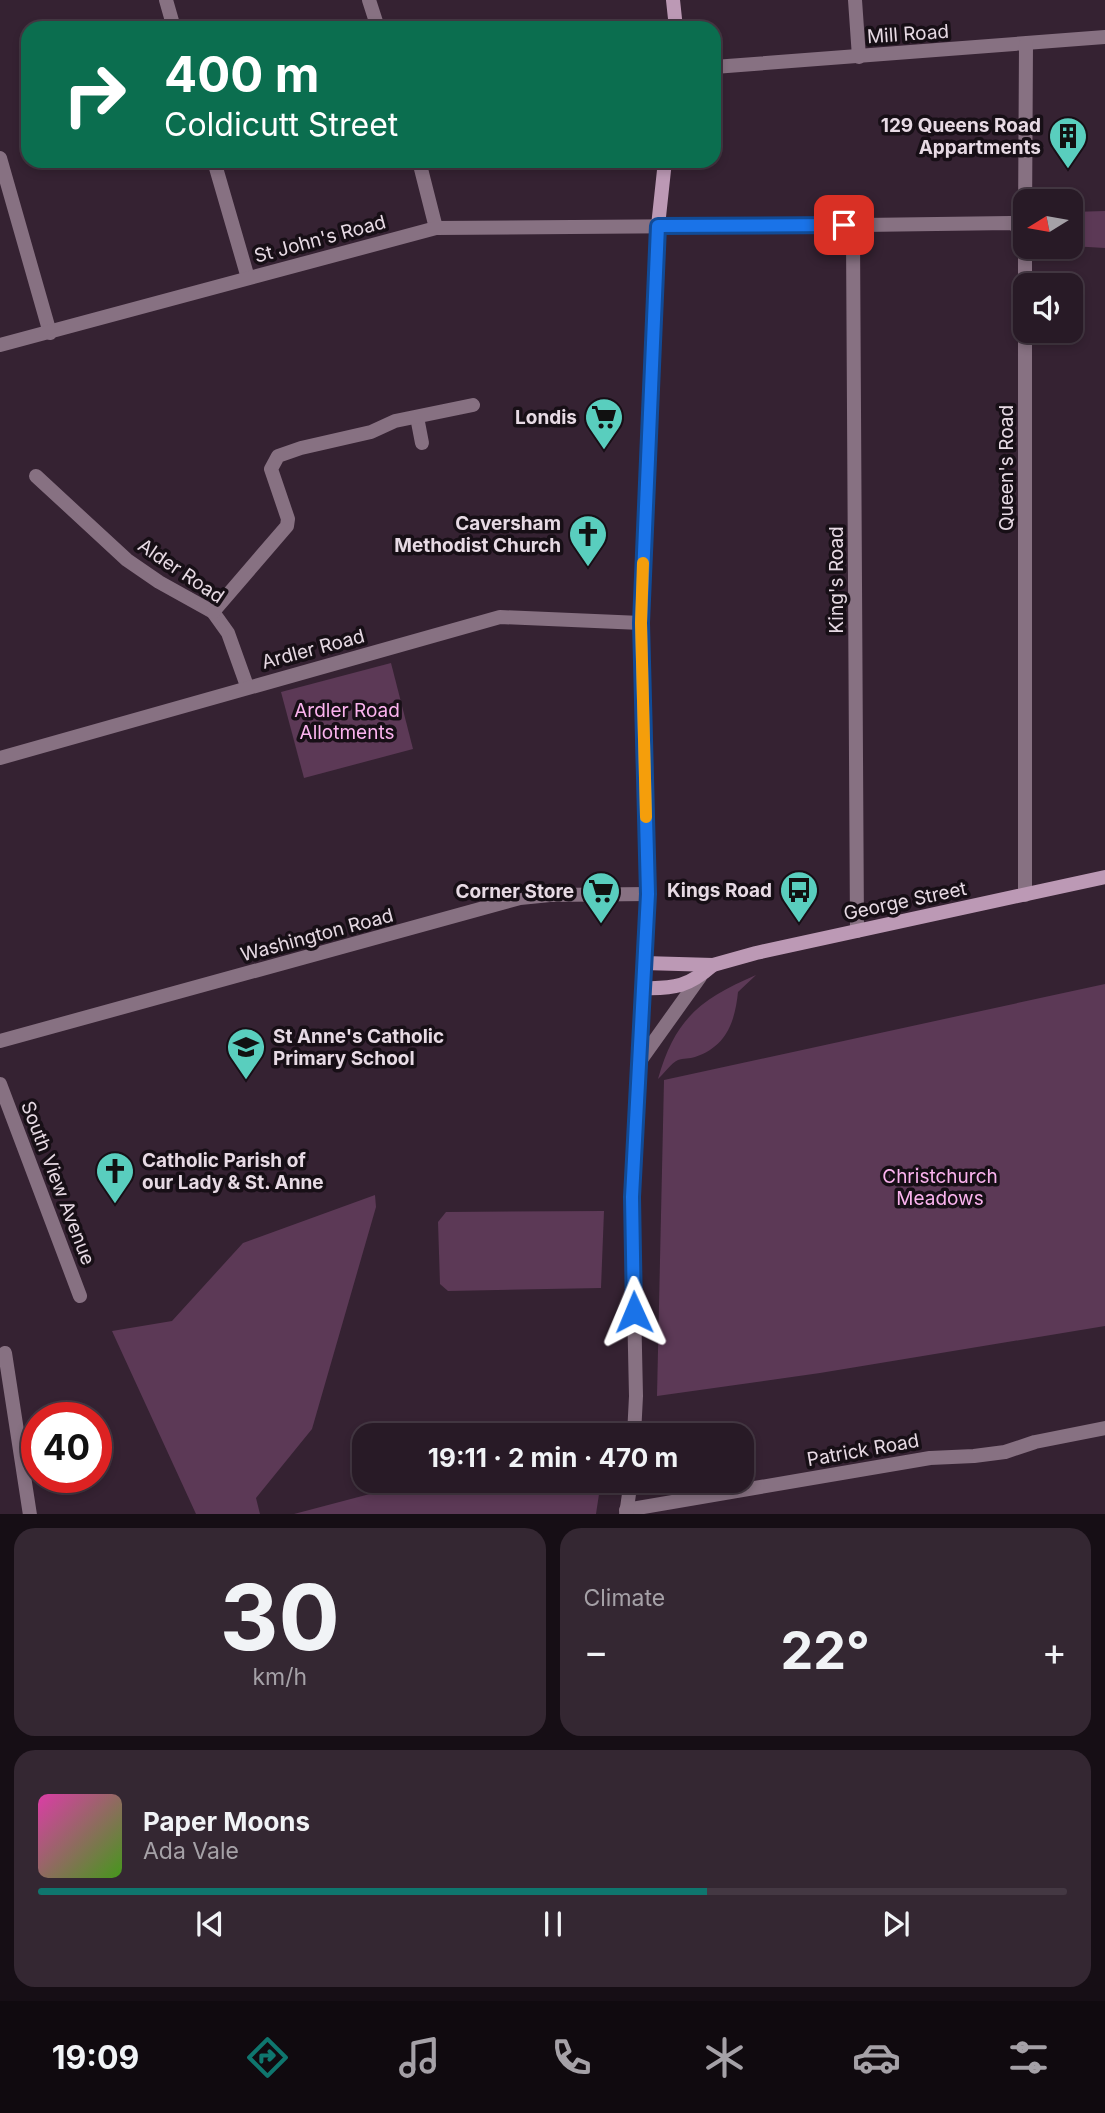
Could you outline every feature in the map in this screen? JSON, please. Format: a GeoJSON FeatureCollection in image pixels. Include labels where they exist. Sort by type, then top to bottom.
{"type":"FeatureCollection","features":[{"type":"Feature","properties":{"kind":"main road"},"geometry":{"type":"LineString","coordinates":[[673,0],[675,21]]}},
{"type":"Feature","properties":{"kind":"main road"},"geometry":{"type":"LineString","coordinates":[[643,988],[648,894],[641,623],[658,226],[664,168]]}},
{"type":"Feature","properties":{"kind":"main road","name":"George Street"},"geometry":{"type":"LineString","coordinates":[[644,963],[713,965],[756,953],[1105,877]]}},
{"type":"Feature","properties":{"kind":"main road","name":"George Street"},"geometry":{"type":"LineString","coordinates":[[643,988],[680,986],[700,977],[713,965]]}},
{"type":"Feature","properties":{"kind":"street"},"geometry":{"type":"LineString","coordinates":[[166,0],[172,21]]}},
{"type":"Feature","properties":{"kind":"street"},"geometry":{"type":"LineString","coordinates":[[369,0],[376,21]]}},
{"type":"Feature","properties":{"kind":"street"},"geometry":{"type":"LineString","coordinates":[[855,0],[859,57]]}},
{"type":"Feature","properties":{"kind":"street","name":"Mill Road"},"geometry":{"type":"LineString","coordinates":[[721,67],[1105,37]]}},
{"type":"Feature","properties":{"kind":"street","name":"Queen's Road"},"geometry":{"type":"LineString","coordinates":[[1025,189],[1026,44]]}},
{"type":"Feature","properties":{"kind":"street"},"geometry":{"type":"LineString","coordinates":[[0,158],[4,184],[50,333]]}},
{"type":"Feature","properties":{"kind":"street"},"geometry":{"type":"LineString","coordinates":[[216,168],[248,278]]}},
{"type":"Feature","properties":{"kind":"street"},"geometry":{"type":"LineString","coordinates":[[421,168],[436,228]]}},
{"type":"Feature","properties":{"kind":"street","name":"St John's Road"},"geometry":{"type":"LineString","coordinates":[[0,345],[436,228],[830,225],[855,229],[862,225],[1013,224]]}},
{"type":"Feature","properties":{"kind":"street","name":"King's Road"},"geometry":{"type":"LineString","coordinates":[[855,229],[857,931]]}},
{"type":"Feature","properties":{"kind":"street","name":"Queen's Road"},"geometry":{"type":"LineString","coordinates":[[1025,259],[1025,895]]}},
{"type":"Feature","properties":{"kind":"street"},"geometry":{"type":"LineString","coordinates":[[213,612],[287,526],[288,519],[271,468],[278,456],[371,432],[395,421],[473,405]]}},
{"type":"Feature","properties":{"kind":"street"},"geometry":{"type":"LineString","coordinates":[[417,417],[422,443]]}},
{"type":"Feature","properties":{"kind":"street","name":"Alder Road"},"geometry":{"type":"LineString","coordinates":[[36,476],[127,560],[159,582],[213,612],[228,633],[247,687]]}},
{"type":"Feature","properties":{"kind":"street","name":"Ardler Road"},"geometry":{"type":"LineString","coordinates":[[0,758],[500,617],[641,623]]}},
{"type":"Feature","properties":{"kind":"street","name":"Washington Road"},"geometry":{"type":"LineString","coordinates":[[0,1041],[520,898],[648,894]]}},
{"type":"Feature","properties":{"kind":"street"},"geometry":{"type":"LineString","coordinates":[[640,1061],[700,977]]}},
{"type":"Feature","properties":{"kind":"street"},"geometry":{"type":"LineString","coordinates":[[635,1423],[632,1211],[643,988]]}},
{"type":"Feature","properties":{"kind":"street","name":"South View Avenue"},"geometry":{"type":"LineString","coordinates":[[0,1084],[80,1296]]}},
{"type":"Feature","properties":{"kind":"street"},"geometry":{"type":"LineString","coordinates":[[5,1353],[30,1514]]}},
{"type":"Feature","properties":{"kind":"street","name":"Patrick Road"},"geometry":{"type":"LineString","coordinates":[[626,1512],[930,1458],[1005,1452],[1035,1442],[1105,1429]]}},
{"type":"Feature","properties":{"kind":"street"},"geometry":{"type":"LineString","coordinates":[[626,1512],[629,1493]]}},
{"type":"Feature","properties":{"kind":"green space"},"geometry":{"type":"Polygon","coordinates":[[[1105,211],[1105,248],[1083,247],[1083,212],[1105,211]]]}},
{"type":"Feature","properties":{"kind":"green space","name":"Ardler Road Allotments"},"geometry":{"type":"Polygon","coordinates":[[[391,663],[413,749],[304,778],[281,692],[391,663]]]}},
{"type":"Feature","properties":{"kind":"green space"},"geometry":{"type":"Polygon","coordinates":[[[756,975],[738,992],[731,1023],[721,1040],[706,1053],[675,1061],[658,1079],[673,1041],[692,1014],[719,993],[756,975]]]}},
{"type":"Feature","properties":{"kind":"green space","name":"Christchurch Meadows"},"geometry":{"type":"Polygon","coordinates":[[[1105,984],[1105,1326],[820,1373],[657,1396],[664,1080],[1105,984]]]}},
{"type":"Feature","properties":{"kind":"green space"},"geometry":{"type":"Polygon","coordinates":[[[375,1195],[376,1207],[312,1429],[256,1498],[260,1514],[196,1514],[112,1331],[172,1321],[243,1243],[375,1195]]]}},
{"type":"Feature","properties":{"kind":"green space"},"geometry":{"type":"Polygon","coordinates":[[[604,1211],[601,1288],[448,1291],[440,1284],[438,1222],[446,1212],[604,1211]]]}},
{"type":"Feature","properties":{"kind":"green space"},"geometry":{"type":"Polygon","coordinates":[[[374,1493],[599,1493],[596,1514],[294,1514],[374,1493]]]}},
{"type":"Feature","properties":{"kind":"slow traffic"},"geometry":{"type":"LineString","coordinates":[[643,563],[641,623],[646,817]]}},
{"type":"Feature","properties":{"kind":"place","name":"129 Queens Road Appartments"},"geometry":{"type":"Point","coordinates":[1068,170]}},
{"type":"Feature","properties":{"kind":"place","name":"Londis"},"geometry":{"type":"Point","coordinates":[604,451]}},
{"type":"Feature","properties":{"kind":"place","name":"Caversham Methodist Church"},"geometry":{"type":"Point","coordinates":[588,568]}},
{"type":"Feature","properties":{"kind":"place","name":"Kings Road"},"geometry":{"type":"Point","coordinates":[799,924]}},
{"type":"Feature","properties":{"kind":"place","name":"Corner Store"},"geometry":{"type":"Point","coordinates":[601,925]}},
{"type":"Feature","properties":{"kind":"place","name":"St Anne's Catholic Primary School"},"geometry":{"type":"Point","coordinates":[246,1081]}},
{"type":"Feature","properties":{"kind":"place","name":"Catholic Parish of our Lady & St. Anne"},"geometry":{"type":"Point","coordinates":[115,1205]}},
{"type":"Feature","properties":{"kind":"route"},"geometry":{"type":"LineString","coordinates":[[634,1312],[632,1197],[648,894],[641,623],[658,226],[844,225]]}}]}
